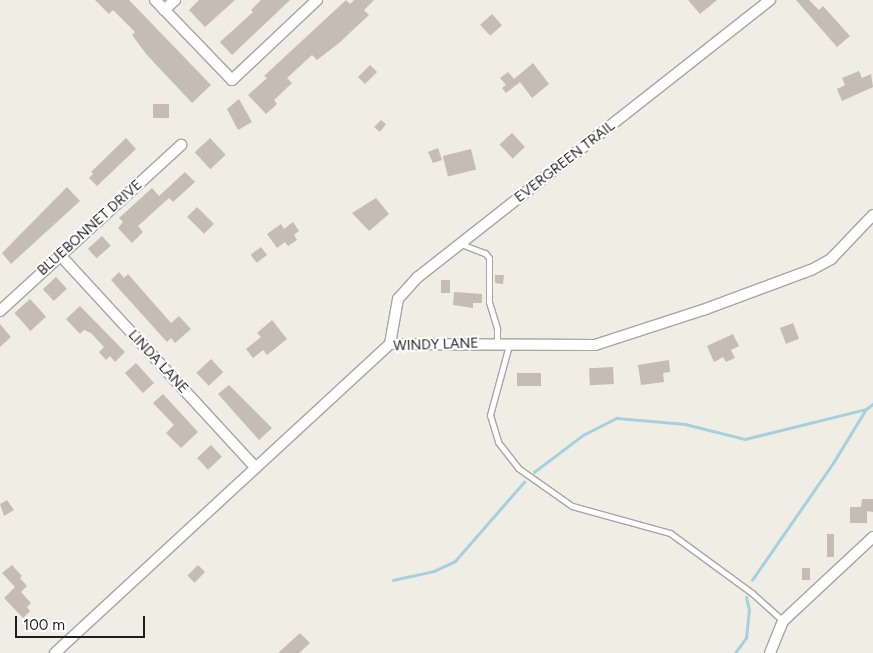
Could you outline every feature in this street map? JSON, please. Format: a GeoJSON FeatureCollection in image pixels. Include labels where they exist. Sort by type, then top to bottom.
{"type":"FeatureCollection","features":[{"type":"Feature","properties":{"kind":"street"},"geometry":{"type":"LineString","coordinates":[[155,0],[232,80],[317,0]]}},
{"type":"Feature","properties":{"kind":"street"},"geometry":{"type":"LineString","coordinates":[[164,10],[175,0]]}},
{"type":"Feature","properties":{"kind":"street","name":"EVERGREEN TRAIL"},"geometry":{"type":"LineString","coordinates":[[390,344],[395,308],[405,288],[459,243],[654,94],[770,0]]}},
{"type":"Feature","properties":{"kind":"street","name":"BLUEBONNET DRIVE"},"geometry":{"type":"LineString","coordinates":[[0,311],[181,145]]}},
{"type":"Feature","properties":{"kind":"street","name":"WINDY LANE"},"geometry":{"type":"LineString","coordinates":[[55,653],[390,344],[497,343],[509,345],[595,345],[703,310],[822,264],[831,259],[873,215]]}},
{"type":"Feature","properties":{"kind":"street","name":"LINDA LANE"},"geometry":{"type":"LineString","coordinates":[[60,255],[256,468]]}},
{"type":"Feature","properties":{"kind":"street"},"geometry":{"type":"LineString","coordinates":[[770,653],[783,621],[873,537]]}},
{"type":"Feature","properties":{"kind":"lane"},"geometry":{"type":"LineString","coordinates":[[459,243],[485,253],[489,258],[489,302],[497,329],[497,343]]}},
{"type":"Feature","properties":{"kind":"lane"},"geometry":{"type":"LineString","coordinates":[[509,345],[490,415],[498,442],[518,468],[572,506],[670,533],[752,593],[783,621]]}},
{"type":"Feature","properties":{"kind":"building"},"geometry":{"type":"Polygon","coordinates":[[[95,0],[129,0],[211,85],[192,103],[147,55],[132,35],[135,32],[113,10],[109,14],[95,0]]]}},
{"type":"Feature","properties":{"kind":"building"},"geometry":{"type":"Polygon","coordinates":[[[199,0],[235,0],[205,27],[189,10],[199,0]]]}},
{"type":"Feature","properties":{"kind":"building"},"geometry":{"type":"Polygon","coordinates":[[[261,0],[290,0],[232,55],[220,42],[253,12],[251,10],[261,0]]]}},
{"type":"Feature","properties":{"kind":"building"},"geometry":{"type":"Polygon","coordinates":[[[346,0],[350,4],[354,0],[374,0],[364,10],[369,15],[339,43],[317,60],[312,55],[287,78],[292,83],[274,100],[277,104],[266,114],[248,95],[267,78],[264,76],[346,0]]]}},
{"type":"Feature","properties":{"kind":"building"},"geometry":{"type":"Polygon","coordinates":[[[688,0],[717,0],[700,14],[688,0]]]}},
{"type":"Feature","properties":{"kind":"building"},"geometry":{"type":"Polygon","coordinates":[[[796,0],[809,0],[819,10],[823,6],[850,36],[837,47],[796,0]]]}},
{"type":"Feature","properties":{"kind":"building"},"geometry":{"type":"Polygon","coordinates":[[[492,14],[502,25],[490,36],[480,25],[492,14]]]}},
{"type":"Feature","properties":{"kind":"building"},"geometry":{"type":"Polygon","coordinates":[[[533,63],[549,84],[532,98],[520,82],[506,93],[502,88],[506,85],[500,78],[508,72],[514,79],[533,63]]]}},
{"type":"Feature","properties":{"kind":"building"},"geometry":{"type":"Polygon","coordinates":[[[370,65],[377,72],[365,84],[358,77],[370,65]]]}},
{"type":"Feature","properties":{"kind":"building"},"geometry":{"type":"Polygon","coordinates":[[[859,71],[862,78],[871,74],[873,87],[842,101],[837,89],[845,85],[842,78],[859,71]]]}},
{"type":"Feature","properties":{"kind":"building"},"geometry":{"type":"Polygon","coordinates":[[[239,99],[252,122],[238,130],[227,109],[239,99]]]}},
{"type":"Feature","properties":{"kind":"building"},"geometry":{"type":"Polygon","coordinates":[[[153,104],[169,104],[169,118],[153,118],[153,104]]]}},
{"type":"Feature","properties":{"kind":"building"},"geometry":{"type":"Polygon","coordinates":[[[381,120],[386,124],[380,132],[374,127],[381,120]]]}},
{"type":"Feature","properties":{"kind":"building"},"geometry":{"type":"Polygon","coordinates":[[[512,133],[525,147],[513,158],[500,145],[512,133]]]}},
{"type":"Feature","properties":{"kind":"building"},"geometry":{"type":"Polygon","coordinates":[[[126,138],[136,149],[97,186],[89,178],[93,174],[91,172],[126,138]]]}},
{"type":"Feature","properties":{"kind":"building"},"geometry":{"type":"Polygon","coordinates":[[[210,138],[226,155],[210,169],[195,152],[210,138]]]}},
{"type":"Feature","properties":{"kind":"building"},"geometry":{"type":"Polygon","coordinates":[[[438,148],[442,160],[433,163],[428,152],[438,148]]]}},
{"type":"Feature","properties":{"kind":"building"},"geometry":{"type":"Polygon","coordinates":[[[471,149],[476,169],[448,176],[443,156],[471,149]]]}},
{"type":"Feature","properties":{"kind":"building"},"geometry":{"type":"Polygon","coordinates":[[[185,172],[195,182],[173,202],[169,198],[138,226],[143,232],[132,243],[118,228],[123,222],[119,218],[152,188],[159,196],[185,172]]]}},
{"type":"Feature","properties":{"kind":"building"},"geometry":{"type":"Polygon","coordinates":[[[67,187],[80,201],[11,264],[2,253],[67,187]]]}},
{"type":"Feature","properties":{"kind":"building"},"geometry":{"type":"Polygon","coordinates":[[[376,198],[389,214],[369,231],[352,213],[376,198]]]}},
{"type":"Feature","properties":{"kind":"building"},"geometry":{"type":"Polygon","coordinates":[[[197,207],[214,224],[204,234],[187,217],[197,207]]]}},
{"type":"Feature","properties":{"kind":"building"},"geometry":{"type":"Polygon","coordinates":[[[293,222],[299,231],[294,235],[297,240],[288,246],[285,242],[277,248],[267,234],[281,224],[284,229],[293,222]]]}},
{"type":"Feature","properties":{"kind":"building"},"geometry":{"type":"Polygon","coordinates":[[[102,236],[111,246],[97,258],[88,249],[102,236]]]}},
{"type":"Feature","properties":{"kind":"building"},"geometry":{"type":"Polygon","coordinates":[[[261,247],[267,255],[257,263],[251,255],[261,247]]]}},
{"type":"Feature","properties":{"kind":"building"},"geometry":{"type":"Polygon","coordinates":[[[119,272],[124,278],[128,274],[171,323],[179,316],[191,329],[175,343],[171,338],[167,342],[111,280],[119,272]]]}},
{"type":"Feature","properties":{"kind":"building"},"geometry":{"type":"Polygon","coordinates":[[[495,275],[504,275],[503,284],[495,283],[495,275]]]}},
{"type":"Feature","properties":{"kind":"building"},"geometry":{"type":"Polygon","coordinates":[[[56,277],[67,289],[54,301],[43,289],[56,277]]]}},
{"type":"Feature","properties":{"kind":"building"},"geometry":{"type":"Polygon","coordinates":[[[441,280],[450,280],[450,293],[441,293],[441,280]]]}},
{"type":"Feature","properties":{"kind":"building"},"geometry":{"type":"Polygon","coordinates":[[[454,292],[482,294],[482,303],[473,303],[473,308],[453,305],[454,292]]]}},
{"type":"Feature","properties":{"kind":"building"},"geometry":{"type":"Polygon","coordinates":[[[30,299],[46,317],[30,331],[14,313],[30,299]]]}},
{"type":"Feature","properties":{"kind":"building"},"geometry":{"type":"Polygon","coordinates":[[[80,306],[125,352],[115,362],[110,356],[106,360],[99,352],[104,347],[91,333],[84,330],[80,334],[66,319],[80,306]]]}},
{"type":"Feature","properties":{"kind":"building"},"geometry":{"type":"Polygon","coordinates":[[[272,320],[287,339],[267,355],[263,350],[253,358],[246,349],[261,337],[257,333],[272,320]]]}},
{"type":"Feature","properties":{"kind":"building"},"geometry":{"type":"Polygon","coordinates":[[[793,323],[799,339],[786,344],[780,328],[793,323]]]}},
{"type":"Feature","properties":{"kind":"building"},"geometry":{"type":"Polygon","coordinates":[[[0,324],[11,337],[0,347],[0,324]]]}},
{"type":"Feature","properties":{"kind":"building"},"geometry":{"type":"Polygon","coordinates":[[[733,334],[739,346],[731,350],[735,358],[726,362],[723,357],[714,362],[707,346],[733,334]]]}},
{"type":"Feature","properties":{"kind":"building"},"geometry":{"type":"Polygon","coordinates":[[[211,359],[223,372],[209,386],[196,373],[211,359]]]}},
{"type":"Feature","properties":{"kind":"building"},"geometry":{"type":"Polygon","coordinates":[[[669,360],[670,372],[663,373],[664,382],[641,385],[638,365],[669,360]]]}},
{"type":"Feature","properties":{"kind":"building"},"geometry":{"type":"Polygon","coordinates":[[[136,363],[154,383],[143,393],[125,373],[136,363]]]}},
{"type":"Feature","properties":{"kind":"building"},"geometry":{"type":"Polygon","coordinates":[[[613,367],[614,384],[590,385],[589,368],[613,367]]]}},
{"type":"Feature","properties":{"kind":"building"},"geometry":{"type":"Polygon","coordinates":[[[517,373],[541,373],[541,386],[517,386],[517,373]]]}},
{"type":"Feature","properties":{"kind":"building"},"geometry":{"type":"Polygon","coordinates":[[[229,385],[272,428],[259,440],[218,394],[229,385]]]}},
{"type":"Feature","properties":{"kind":"building"},"geometry":{"type":"Polygon","coordinates":[[[163,394],[198,432],[181,448],[166,433],[174,425],[153,403],[163,394]]]}},
{"type":"Feature","properties":{"kind":"building"},"geometry":{"type":"Polygon","coordinates":[[[211,445],[222,457],[208,470],[197,458],[211,445]]]}},
{"type":"Feature","properties":{"kind":"building"},"geometry":{"type":"Polygon","coordinates":[[[862,499],[873,499],[873,512],[867,511],[867,523],[850,523],[850,507],[861,507],[862,499]]]}},
{"type":"Feature","properties":{"kind":"building"},"geometry":{"type":"Polygon","coordinates":[[[7,500],[14,510],[4,516],[0,504],[7,500]]]}},
{"type":"Feature","properties":{"kind":"building"},"geometry":{"type":"Polygon","coordinates":[[[827,534],[834,534],[834,557],[827,557],[827,534]]]}},
{"type":"Feature","properties":{"kind":"building"},"geometry":{"type":"Polygon","coordinates":[[[12,565],[22,576],[20,578],[27,586],[21,592],[31,603],[27,607],[30,611],[23,618],[4,598],[15,587],[2,573],[12,565]]]}},
{"type":"Feature","properties":{"kind":"building"},"geometry":{"type":"Polygon","coordinates":[[[198,565],[205,572],[194,583],[187,576],[198,565]]]}},
{"type":"Feature","properties":{"kind":"building"},"geometry":{"type":"Polygon","coordinates":[[[802,568],[810,568],[810,580],[802,580],[802,568]]]}},
{"type":"Feature","properties":{"kind":"building"},"geometry":{"type":"Polygon","coordinates":[[[300,633],[310,643],[299,653],[278,653],[300,633]]]}},
{"type":"Feature","properties":{"kind":"waterway"},"geometry":{"type":"LineString","coordinates":[[752,580],[833,463],[866,409],[873,404]]}},
{"type":"Feature","properties":{"kind":"waterway"},"geometry":{"type":"LineString","coordinates":[[534,472],[583,435],[617,418],[685,424],[745,439],[866,409]]}},
{"type":"Feature","properties":{"kind":"waterway"},"geometry":{"type":"LineString","coordinates":[[393,580],[434,571],[455,561],[524,482]]}},
{"type":"Feature","properties":{"kind":"waterway"},"geometry":{"type":"LineString","coordinates":[[735,653],[746,638],[749,610],[746,597]]}}]}
